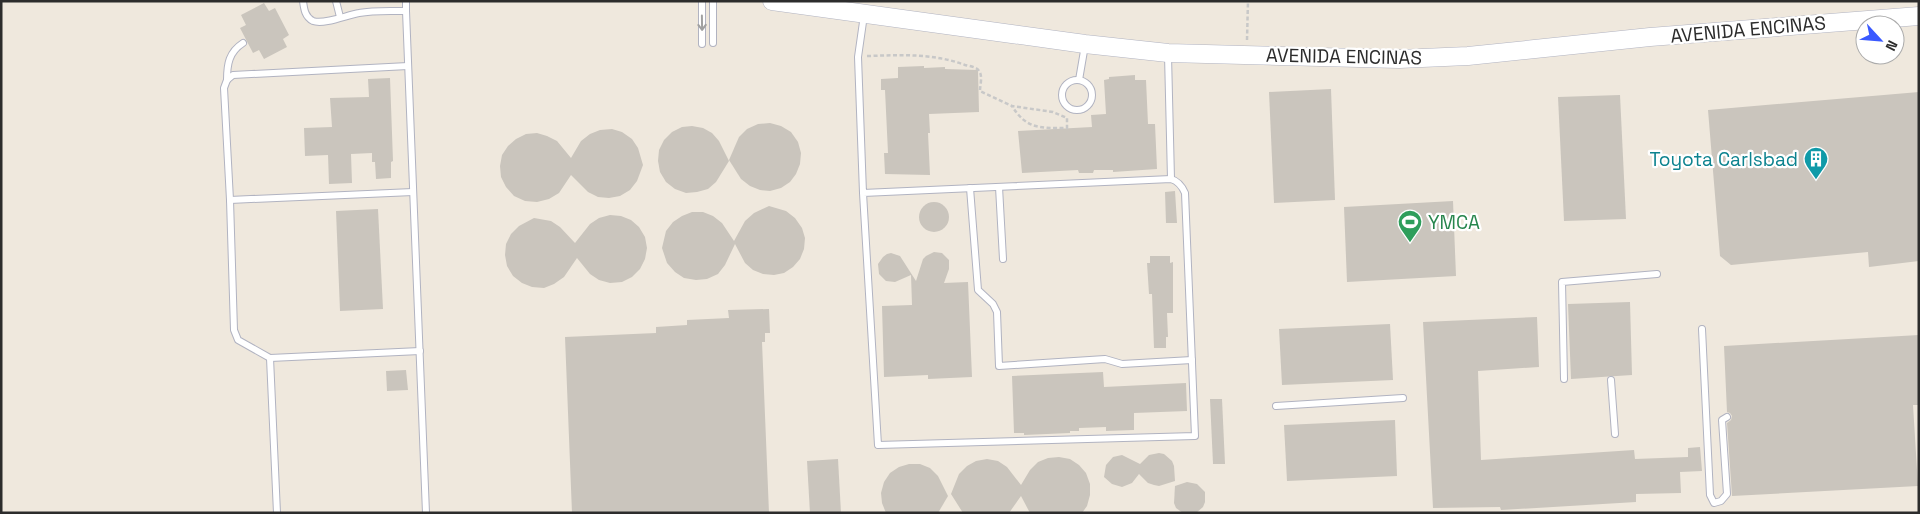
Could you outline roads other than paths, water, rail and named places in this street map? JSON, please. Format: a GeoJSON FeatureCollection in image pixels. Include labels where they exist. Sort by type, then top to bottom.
{"type":"FeatureCollection","features":[{"type":"Feature","properties":{"kind":"street","name":"AVENIDA ENCINAS"},"geometry":{"type":"LineString","coordinates":[[772,1],[1085,44],[1168,53],[1400,59],[1468,56],[1669,35],[1919,16]]}},
{"type":"Feature","properties":{"kind":"lane"},"geometry":{"type":"LineString","coordinates":[[303,1],[304,12],[313,21],[321,22],[360,12],[406,11]]}},
{"type":"Feature","properties":{"kind":"lane"},"geometry":{"type":"LineString","coordinates":[[336,1],[340,18]]}},
{"type":"Feature","properties":{"kind":"lane"},"geometry":{"type":"LineString","coordinates":[[406,1],[426,513]]}},
{"type":"Feature","properties":{"kind":"lane"},"geometry":{"type":"LineString","coordinates":[[702,1],[702,44]]}},
{"type":"Feature","properties":{"kind":"lane"},"geometry":{"type":"LineString","coordinates":[[712,43],[713,1]]}},
{"type":"Feature","properties":{"kind":"lane"},"geometry":{"type":"LineString","coordinates":[[863,193],[1171,179],[1180,184],[1185,193],[1194,436],[878,445],[863,193],[858,57],[865,14]]}},
{"type":"Feature","properties":{"kind":"lane"},"geometry":{"type":"LineString","coordinates":[[243,43],[231,54],[227,64],[227,80],[224,88],[234,330],[238,340],[270,358],[420,351]]}},
{"type":"Feature","properties":{"kind":"lane"},"geometry":{"type":"LineString","coordinates":[[1079,80],[1085,44]]}},
{"type":"Feature","properties":{"kind":"lane"},"geometry":{"type":"LineString","coordinates":[[1168,53],[1171,179]]}},
{"type":"Feature","properties":{"kind":"lane"},"geometry":{"type":"LineString","coordinates":[[227,80],[233,76],[408,66]]}},
{"type":"Feature","properties":{"kind":"lane"},"geometry":{"type":"LineString","coordinates":[[1079,80],[1088,83],[1092,92],[1090,102],[1079,110],[1066,104],[1062,95],[1069,82],[1079,80]]}},
{"type":"Feature","properties":{"kind":"lane"},"geometry":{"type":"LineString","coordinates":[[999,187],[1003,259]]}},
{"type":"Feature","properties":{"kind":"lane"},"geometry":{"type":"LineString","coordinates":[[970,188],[978,290],[993,304],[997,312],[999,366],[1105,359],[1122,364],[1192,360]]}},
{"type":"Feature","properties":{"kind":"lane"},"geometry":{"type":"LineString","coordinates":[[230,200],[413,192]]}},
{"type":"Feature","properties":{"kind":"lane"},"geometry":{"type":"LineString","coordinates":[[1564,379],[1562,282],[1657,274]]}},
{"type":"Feature","properties":{"kind":"lane"},"geometry":{"type":"LineString","coordinates":[[1702,329],[1710,495],[1714,503],[1721,501],[1727,494],[1722,420],[1727,417]]}},
{"type":"Feature","properties":{"kind":"lane"},"geometry":{"type":"LineString","coordinates":[[270,358],[276,513]]}},
{"type":"Feature","properties":{"kind":"lane"},"geometry":{"type":"LineString","coordinates":[[1612,380],[1615,434]]}},
{"type":"Feature","properties":{"kind":"lane"},"geometry":{"type":"LineString","coordinates":[[1276,406],[1403,398]]}},
{"type":"Feature","properties":{"kind":"place","name":"Toyota Carlsbad"},"geometry":{"type":"Point","coordinates":[1816,180]}},
{"type":"Feature","properties":{"kind":"place","name":"YMCA"},"geometry":{"type":"Point","coordinates":[1410,243]}}]}
